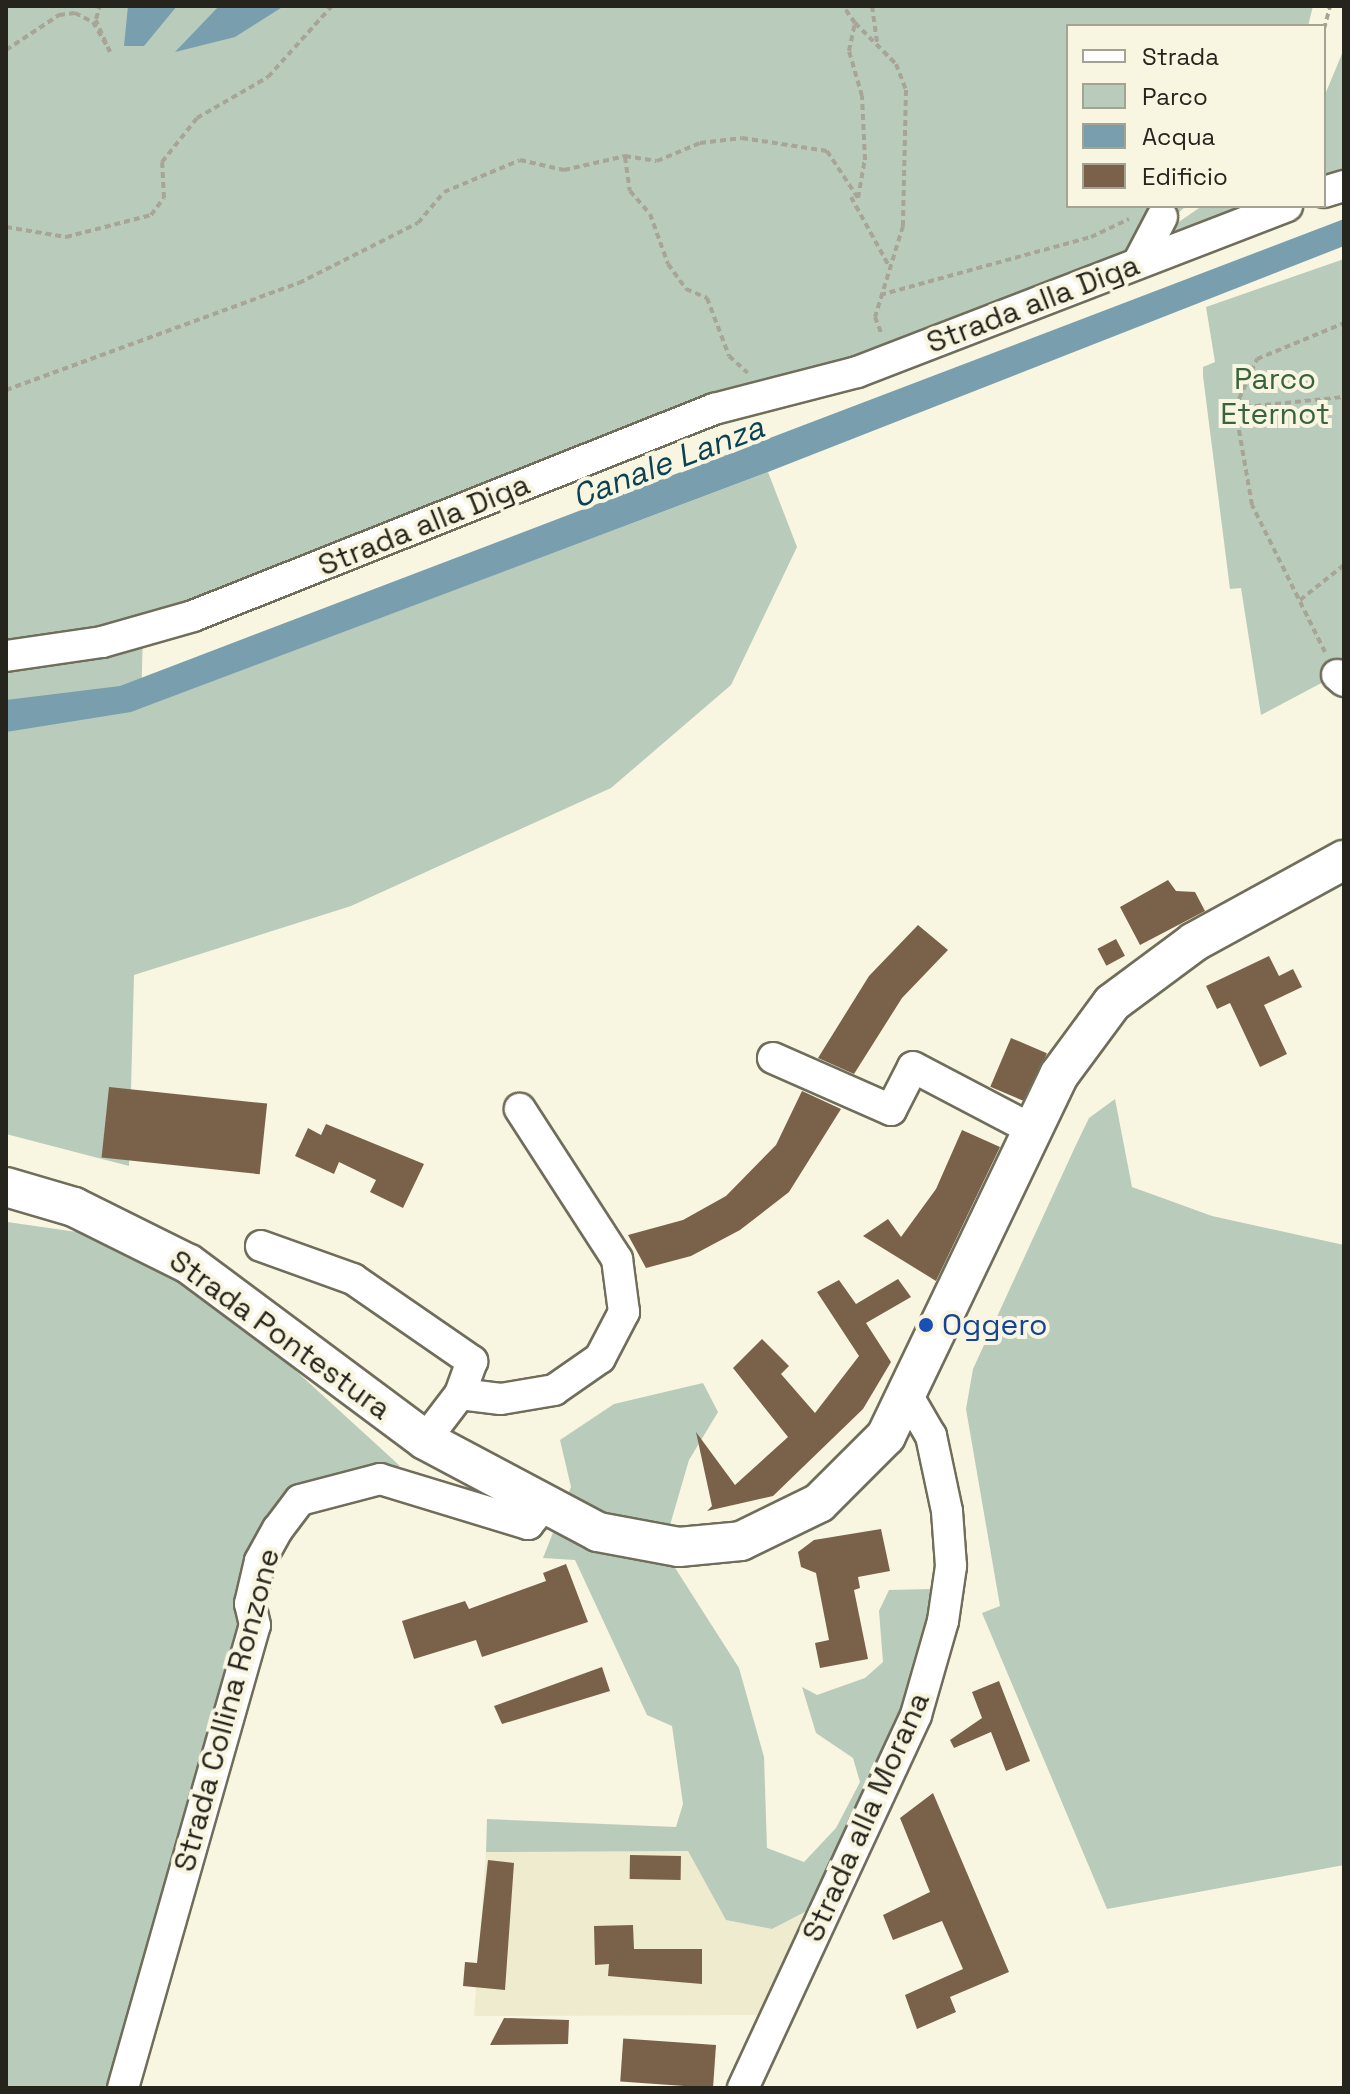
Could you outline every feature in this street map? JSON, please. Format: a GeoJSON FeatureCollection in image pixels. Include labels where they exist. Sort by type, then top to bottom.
{"type":"FeatureCollection","features":[{"type":"Feature","properties":{"kind":"main road","name":"Strada Pontestura"},"geometry":{"type":"LineString","coordinates":[[6,1187],[74,1207],[189,1264],[425,1440],[598,1532],[651,1544],[741,1541],[819,1503],[875,1448],[909,1398],[1059,1075],[1112,1003],[1194,942],[1344,860]]}},
{"type":"Feature","properties":{"kind":"street","name":"Strada alla Diga"},"geometry":{"type":"LineString","coordinates":[[6,656],[102,642],[193,616],[714,409],[891,358],[1282,208]]}},
{"type":"Feature","properties":{"kind":"street"},"geometry":{"type":"LineString","coordinates":[[1138,263],[1162,217]]}},
{"type":"Feature","properties":{"kind":"street"},"geometry":{"type":"LineString","coordinates":[[773,1058],[891,1110],[913,1067],[1033,1130]]}},
{"type":"Feature","properties":{"kind":"street"},"geometry":{"type":"LineString","coordinates":[[460,1394],[501,1399],[554,1390],[600,1358],[624,1312],[617,1259],[520,1109]]}},
{"type":"Feature","properties":{"kind":"street"},"geometry":{"type":"LineString","coordinates":[[261,1246],[353,1279],[472,1361],[460,1394],[425,1440]]}},
{"type":"Feature","properties":{"kind":"street","name":"Strada alla Morana"},"geometry":{"type":"LineString","coordinates":[[743,2088],[916,1715],[943,1621],[951,1566],[947,1511],[931,1436],[909,1398]]}},
{"type":"Feature","properties":{"kind":"street","name":"Strada Collina Ronzone"},"geometry":{"type":"LineString","coordinates":[[123,2088],[255,1625],[250,1604],[260,1561],[278,1529],[300,1500],[380,1479],[528,1524],[545,1504]]}},
{"type":"Feature","properties":{"kind":"path"},"geometry":{"type":"LineString","coordinates":[[94,21],[110,52],[94,21],[100,6]]}},
{"type":"Feature","properties":{"kind":"path"},"geometry":{"type":"LineString","coordinates":[[6,227],[66,237],[151,215],[164,198],[162,162],[197,118],[268,77],[332,6]]}},
{"type":"Feature","properties":{"kind":"path"},"geometry":{"type":"LineString","coordinates":[[843,6],[855,23],[878,45],[906,90],[903,226],[875,317],[891,358]]}},
{"type":"Feature","properties":{"kind":"path"},"geometry":{"type":"LineString","coordinates":[[872,6],[878,45]]}},
{"type":"Feature","properties":{"kind":"path"},"geometry":{"type":"LineString","coordinates":[[6,50],[59,15],[94,21]]}},
{"type":"Feature","properties":{"kind":"path"},"geometry":{"type":"LineString","coordinates":[[851,197],[862,193],[865,160],[862,96],[849,51],[855,23]]}},
{"type":"Feature","properties":{"kind":"path"},"geometry":{"type":"LineString","coordinates":[[6,390],[299,283],[418,223],[444,192],[520,160],[564,170],[625,156],[657,161],[720,137],[827,151],[848,177],[851,197],[891,269]]}},
{"type":"Feature","properties":{"kind":"path"},"geometry":{"type":"LineString","coordinates":[[625,156],[630,191],[650,214],[677,276],[707,298],[729,356],[787,390]]}},
{"type":"Feature","properties":{"kind":"path"},"geometry":{"type":"LineString","coordinates":[[880,295],[1091,237],[1131,218],[1162,217]]}},
{"type":"Feature","properties":{"kind":"path"},"geometry":{"type":"LineString","coordinates":[[1340,678],[1252,505],[1235,408],[1257,359],[1344,323]]}},
{"type":"Feature","properties":{"kind":"path"},"geometry":{"type":"LineString","coordinates":[[1235,408],[1344,397]]}},
{"type":"Feature","properties":{"kind":"path"},"geometry":{"type":"LineString","coordinates":[[1300,600],[1344,565]]}},
{"type":"Feature","properties":{"kind":"shaded area"},"geometry":{"type":"Polygon","coordinates":[[[688,1851],[726,1920],[772,1929],[826,1901],[776,2015],[474,2016],[486,1852],[688,1851]]]}},
{"type":"Feature","properties":{"kind":"green space"},"geometry":{"type":"Polygon","coordinates":[[[6,6],[1313,6],[1308,24],[1066,24],[1066,208],[1184,208],[1138,249],[143,630],[141,708],[768,472],[797,547],[731,685],[611,788],[351,906],[134,975],[129,1166],[6,1134],[6,6]]]}},
{"type":"Feature","properties":{"kind":"green space"},"geometry":{"type":"Polygon","coordinates":[[[1344,49],[1344,168],[1326,175],[1326,92],[1344,49]]]}},
{"type":"Feature","properties":{"kind":"green space"},"geometry":{"type":"Polygon","coordinates":[[[1199,208],[1243,208],[1168,241],[1167,230],[1199,208]]]}},
{"type":"Feature","properties":{"kind":"green space","name":"Parco Eternot"},"geometry":{"type":"Polygon","coordinates":[[[1344,259],[1344,671],[1261,715],[1241,588],[1230,589],[1203,376],[1203,367],[1215,362],[1206,307],[1344,259]]]}},
{"type":"Feature","properties":{"kind":"green space"},"geometry":{"type":"Polygon","coordinates":[[[1115,1099],[1132,1187],[1212,1216],[1344,1245],[1344,1865],[1107,1909],[982,1613],[1000,1606],[966,1409],[973,1369],[1075,1147],[1089,1118],[1115,1099]]]}},
{"type":"Feature","properties":{"kind":"green space"},"geometry":{"type":"Polygon","coordinates":[[[7,1222],[98,1235],[235,1315],[400,1466],[285,1505],[123,2088],[6,2088],[7,1222]]]}},
{"type":"Feature","properties":{"kind":"green space"},"geometry":{"type":"Polygon","coordinates":[[[703,1383],[718,1412],[689,1460],[663,1549],[739,1668],[764,1757],[767,1848],[804,1862],[836,1828],[860,1782],[853,1758],[816,1733],[802,1687],[817,1695],[865,1678],[883,1662],[879,1611],[889,1590],[932,1589],[936,1626],[826,1901],[772,1929],[726,1920],[688,1851],[486,1852],[487,1819],[676,1827],[683,1804],[672,1726],[647,1715],[575,1560],[543,1558],[571,1487],[560,1440],[614,1404],[703,1383]]]}},
{"type":"Feature","properties":{"kind":"water"},"geometry":{"type":"Polygon","coordinates":[[[128,6],[177,6],[144,46],[124,46],[128,6]]]}},
{"type":"Feature","properties":{"kind":"water"},"geometry":{"type":"Polygon","coordinates":[[[219,6],[284,6],[235,37],[175,52],[219,6]]]}},
{"type":"Feature","properties":{"kind":"water"},"geometry":{"type":"Polygon","coordinates":[[[1344,219],[1344,246],[768,472],[131,712],[6,732],[6,700],[120,686],[1344,219]]]}},
{"type":"Feature","properties":{"kind":"building"},"geometry":{"type":"Polygon","coordinates":[[[1168,880],[1176,891],[1195,892],[1205,911],[1140,945],[1120,907],[1168,880]]]}},
{"type":"Feature","properties":{"kind":"building"},"geometry":{"type":"Polygon","coordinates":[[[918,925],[948,950],[902,998],[854,1074],[818,1058],[869,976],[918,925]]]}},
{"type":"Feature","properties":{"kind":"building"},"geometry":{"type":"Polygon","coordinates":[[[1116,939],[1125,956],[1106,966],[1097,949],[1116,939]]]}},
{"type":"Feature","properties":{"kind":"building"},"geometry":{"type":"Polygon","coordinates":[[[1269,956],[1279,976],[1293,969],[1302,987],[1264,1005],[1287,1054],[1260,1067],[1230,1003],[1217,1009],[1206,986],[1269,956]]]}},
{"type":"Feature","properties":{"kind":"building"},"geometry":{"type":"Polygon","coordinates":[[[1011,1038],[1047,1053],[1026,1102],[990,1087],[1011,1038]]]}},
{"type":"Feature","properties":{"kind":"building"},"geometry":{"type":"Polygon","coordinates":[[[109,1087],[267,1104],[260,1174],[102,1158],[109,1087]]]}},
{"type":"Feature","properties":{"kind":"building"},"geometry":{"type":"Polygon","coordinates":[[[802,1091],[841,1109],[789,1192],[740,1230],[691,1256],[646,1268],[628,1235],[683,1220],[726,1196],[776,1145],[802,1091]]]}},
{"type":"Feature","properties":{"kind":"building"},"geometry":{"type":"Polygon","coordinates":[[[326,1124],[424,1164],[403,1208],[370,1192],[376,1180],[339,1162],[334,1174],[295,1156],[308,1128],[321,1135],[326,1124]]]}},
{"type":"Feature","properties":{"kind":"building"},"geometry":{"type":"Polygon","coordinates":[[[962,1130],[1000,1147],[936,1281],[863,1236],[888,1219],[901,1237],[936,1189],[962,1130]]]}},
{"type":"Feature","properties":{"kind":"building"},"geometry":{"type":"Polygon","coordinates":[[[898,1279],[911,1297],[866,1323],[891,1362],[863,1409],[773,1496],[707,1511],[712,1506],[696,1432],[735,1485],[788,1437],[733,1368],[762,1339],[789,1366],[781,1374],[815,1413],[859,1356],[817,1292],[839,1280],[856,1304],[898,1279]]]}},
{"type":"Feature","properties":{"kind":"building"},"geometry":{"type":"Polygon","coordinates":[[[881,1529],[890,1571],[858,1577],[860,1588],[854,1590],[868,1659],[820,1668],[815,1643],[829,1640],[816,1573],[801,1567],[798,1552],[814,1540],[881,1529]]]}},
{"type":"Feature","properties":{"kind":"building"},"geometry":{"type":"Polygon","coordinates":[[[566,1564],[588,1622],[482,1657],[476,1640],[414,1659],[402,1621],[465,1601],[469,1609],[546,1581],[543,1573],[566,1564]]]}},
{"type":"Feature","properties":{"kind":"building"},"geometry":{"type":"Polygon","coordinates":[[[602,1667],[610,1691],[502,1724],[494,1706],[602,1667]]]}},
{"type":"Feature","properties":{"kind":"building"},"geometry":{"type":"Polygon","coordinates":[[[999,1681],[1030,1761],[1006,1771],[991,1732],[954,1748],[950,1740],[982,1718],[972,1692],[999,1681]]]}},
{"type":"Feature","properties":{"kind":"building"},"geometry":{"type":"Polygon","coordinates":[[[933,1793],[1009,1972],[950,1997],[956,2012],[917,2029],[905,1995],[963,1969],[942,1921],[893,1940],[883,1915],[930,1892],[900,1818],[933,1793]]]}},
{"type":"Feature","properties":{"kind":"building"},"geometry":{"type":"Polygon","coordinates":[[[630,1855],[681,1856],[681,1880],[630,1879],[630,1855]]]}},
{"type":"Feature","properties":{"kind":"building"},"geometry":{"type":"Polygon","coordinates":[[[488,1860],[514,1863],[505,1990],[463,1986],[465,1962],[477,1963],[488,1860]]]}},
{"type":"Feature","properties":{"kind":"building"},"geometry":{"type":"Polygon","coordinates":[[[633,1925],[634,1949],[702,1949],[702,1984],[608,1976],[609,1964],[595,1965],[594,1926],[633,1925]]]}},
{"type":"Feature","properties":{"kind":"building"},"geometry":{"type":"Polygon","coordinates":[[[504,2018],[569,2020],[568,2044],[490,2045],[504,2018]]]}},
{"type":"Feature","properties":{"kind":"building"},"geometry":{"type":"Polygon","coordinates":[[[623,2039],[716,2045],[713,2088],[620,2081],[623,2039]]]}},
{"type":"Feature","properties":{"kind":"place","name":"Oggero"},"geometry":{"type":"Point","coordinates":[926,1325]}},
{"type":"Feature","properties":{"kind":"water label","name":"Canale Lanza"},"geometry":{"type":"Point","coordinates":[668,462]}}]}
